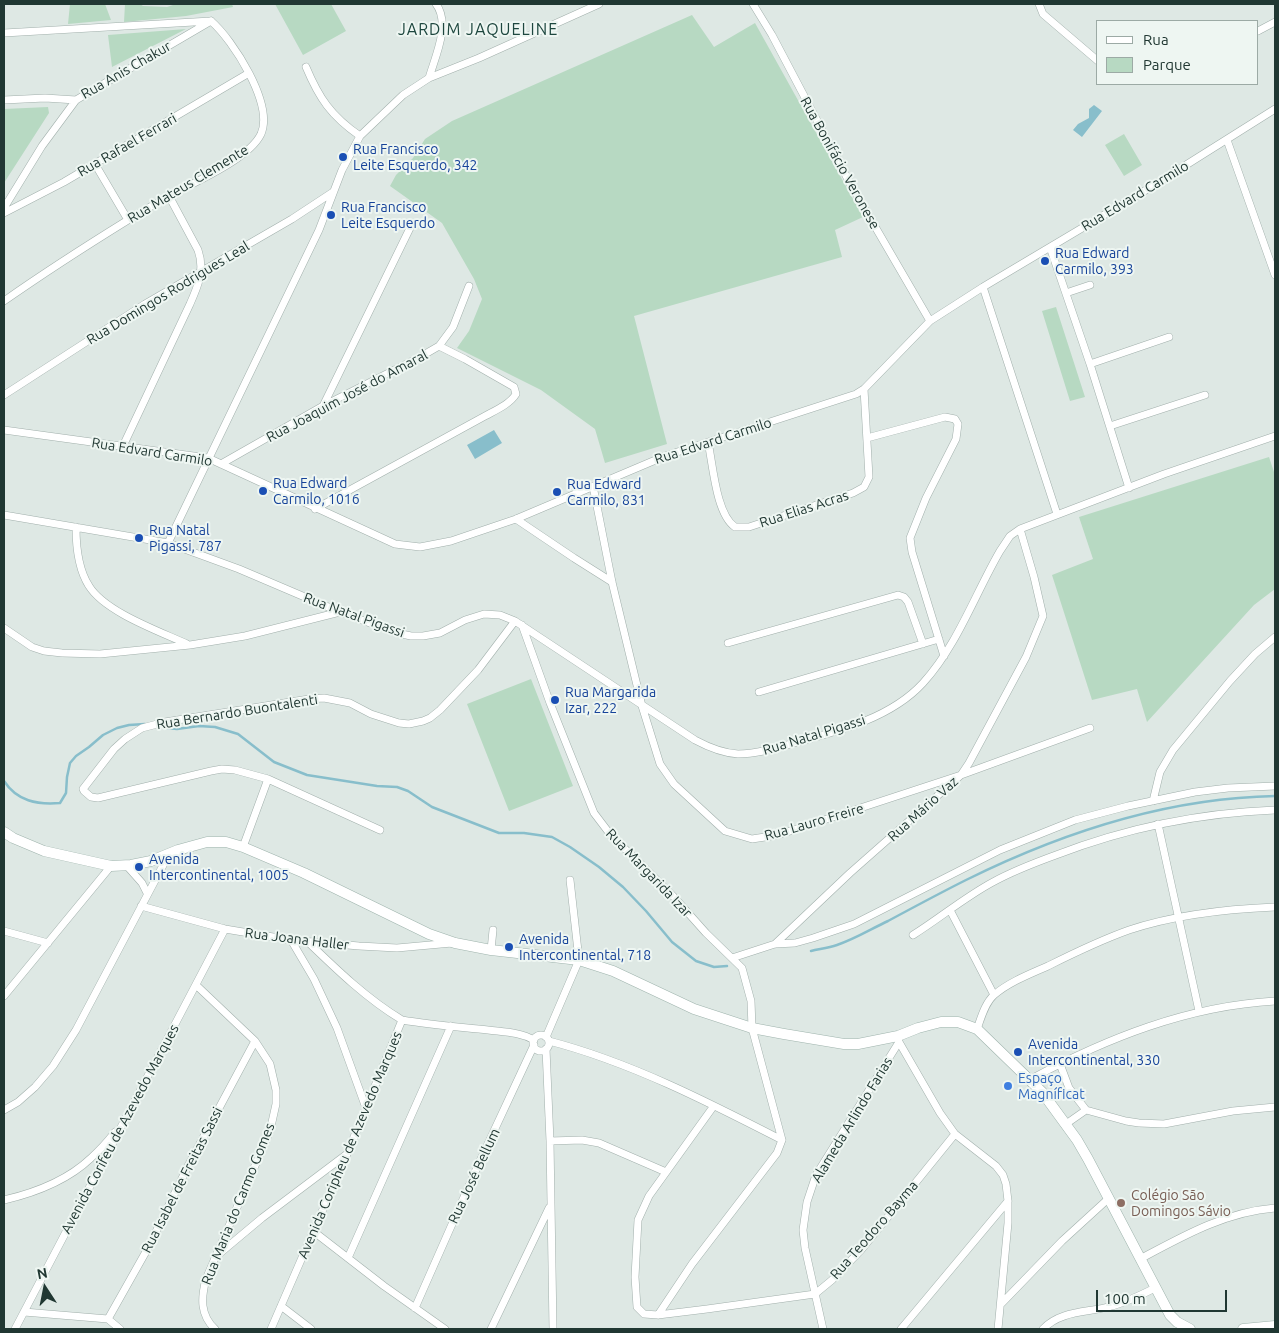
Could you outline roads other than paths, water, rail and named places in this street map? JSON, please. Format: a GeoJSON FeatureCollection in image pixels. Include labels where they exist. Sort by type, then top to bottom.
{"type":"FeatureCollection","features":[{"type":"Feature","properties":{"kind":"street"},"geometry":{"type":"LineString","coordinates":[[429,78],[442,28],[441,16],[436,4]]}},
{"type":"Feature","properties":{"kind":"street"},"geometry":{"type":"LineString","coordinates":[[168,543],[318,230],[349,154],[360,136],[403,95],[429,78],[479,58],[599,4]]}},
{"type":"Feature","properties":{"kind":"street","name":"Rua Bonifácio Veronese"},"geometry":{"type":"LineString","coordinates":[[753,4],[772,35],[852,187],[930,320]]}},
{"type":"Feature","properties":{"kind":"street"},"geometry":{"type":"LineString","coordinates":[[1039,4],[1043,14],[1096,59]]}},
{"type":"Feature","properties":{"kind":"street"},"geometry":{"type":"LineString","coordinates":[[4,33],[211,21]]}},
{"type":"Feature","properties":{"kind":"street","name":"Rua Mateus Clemente"},"geometry":{"type":"LineString","coordinates":[[4,301],[78,251],[169,196],[234,160],[254,145],[259,138],[263,126],[262,105],[249,73],[223,33],[211,21]]}},
{"type":"Feature","properties":{"kind":"street","name":"Rua Anis Chakur"},"geometry":{"type":"LineString","coordinates":[[4,208],[42,146],[76,100],[211,21]]}},
{"type":"Feature","properties":{"kind":"street"},"geometry":{"type":"LineString","coordinates":[[1259,30],[1275,22]]}},
{"type":"Feature","properties":{"kind":"street"},"geometry":{"type":"LineString","coordinates":[[306,67],[313,84],[327,108],[360,136]]}},
{"type":"Feature","properties":{"kind":"street","name":"Rua Rafael Ferrari"},"geometry":{"type":"LineString","coordinates":[[4,213],[95,164],[249,73]]}},
{"type":"Feature","properties":{"kind":"street"},"geometry":{"type":"LineString","coordinates":[[4,100],[45,98],[76,100]]}},
{"type":"Feature","properties":{"kind":"street","name":"Rua Edvard Carmilo"},"geometry":{"type":"LineString","coordinates":[[4,430],[208,458],[315,509],[396,544],[420,547],[451,541],[516,519],[665,456],[825,406],[856,394],[864,389],[930,320],[1275,109]]}},
{"type":"Feature","properties":{"kind":"street"},"geometry":{"type":"LineString","coordinates":[[1227,140],[1275,275]]}},
{"type":"Feature","properties":{"kind":"street"},"geometry":{"type":"LineString","coordinates":[[95,164],[128,220]]}},
{"type":"Feature","properties":{"kind":"street","name":"Rua Domingos Rodrigues Leal"},"geometry":{"type":"LineString","coordinates":[[4,395],[145,304],[292,219],[333,192]]}},
{"type":"Feature","properties":{"kind":"street"},"geometry":{"type":"LineString","coordinates":[[123,446],[190,304],[199,284],[202,271],[198,250],[169,196]]}},
{"type":"Feature","properties":{"kind":"street"},"geometry":{"type":"LineString","coordinates":[[323,406],[411,226]]}},
{"type":"Feature","properties":{"kind":"street"},"geometry":{"type":"LineString","coordinates":[[1050,247],[1090,364],[1129,488]]}},
{"type":"Feature","properties":{"kind":"street"},"geometry":{"type":"LineString","coordinates":[[1066,293],[1090,285]]}},
{"type":"Feature","properties":{"kind":"street","name":"Rua Joaquim José do Amaral"},"geometry":{"type":"LineString","coordinates":[[221,464],[323,406],[439,346],[452,327],[469,286]]}},
{"type":"Feature","properties":{"kind":"street"},"geometry":{"type":"LineString","coordinates":[[983,287],[1057,514]]}},
{"type":"Feature","properties":{"kind":"street"},"geometry":{"type":"LineString","coordinates":[[1090,364],[1169,337]]}},
{"type":"Feature","properties":{"kind":"street"},"geometry":{"type":"LineString","coordinates":[[315,509],[405,458],[485,416],[515,397],[514,387],[439,346]]}},
{"type":"Feature","properties":{"kind":"street","name":"Rua Elias Acras"},"geometry":{"type":"LineString","coordinates":[[708,442],[721,506],[735,528],[741,528],[860,490],[867,483],[869,477],[864,389]]}},
{"type":"Feature","properties":{"kind":"street"},"geometry":{"type":"LineString","coordinates":[[1110,426],[1205,395]]}},
{"type":"Feature","properties":{"kind":"street"},"geometry":{"type":"LineString","coordinates":[[867,438],[946,417],[955,419],[958,424],[956,439],[926,498],[910,538],[915,561],[944,656]]}},
{"type":"Feature","properties":{"kind":"street"},"geometry":{"type":"LineString","coordinates":[[1020,529],[1275,436]]}},
{"type":"Feature","properties":{"kind":"street","name":"Rua Lauro Freire"},"geometry":{"type":"LineString","coordinates":[[594,486],[612,582],[642,706],[660,764],[670,779],[725,832],[752,839],[778,835],[961,775],[1090,728]]}},
{"type":"Feature","properties":{"kind":"street","name":"Rua Natal Pigassi"},"geometry":{"type":"LineString","coordinates":[[4,516],[168,543],[230,566],[340,612],[411,636],[440,633],[465,620],[484,614],[500,615],[518,623],[695,740],[717,750],[738,754],[766,750],[842,729],[887,710],[912,694],[944,656],[1000,551],[1010,536],[1020,529]]}},
{"type":"Feature","properties":{"kind":"street"},"geometry":{"type":"LineString","coordinates":[[516,519],[612,582]]}},
{"type":"Feature","properties":{"kind":"street"},"geometry":{"type":"LineString","coordinates":[[76,527],[76,545],[79,560],[88,585],[95,594],[106,604],[131,618],[190,645]]}},
{"type":"Feature","properties":{"kind":"street","name":"Rua Mário Vaz"},"geometry":{"type":"LineString","coordinates":[[775,944],[850,873],[961,775],[1026,657],[1043,616],[1020,529]]}},
{"type":"Feature","properties":{"kind":"street"},"geometry":{"type":"LineString","coordinates":[[728,643],[898,595],[904,597],[908,602],[923,644]]}},
{"type":"Feature","properties":{"kind":"street"},"geometry":{"type":"LineString","coordinates":[[4,628],[32,647],[62,654],[100,654],[190,645],[254,634],[340,612]]}},
{"type":"Feature","properties":{"kind":"street","name":"Rua Bernardo Buontalenti"},"geometry":{"type":"LineString","coordinates":[[268,780],[235,770],[222,769],[98,798],[91,797],[84,791],[84,786],[124,739],[142,728],[165,722],[324,698],[350,703],[388,720],[409,724],[423,721],[440,710],[478,670],[518,623]]}},
{"type":"Feature","properties":{"kind":"street","name":"Rua Margarida Izar"},"geometry":{"type":"LineString","coordinates":[[518,623],[594,813],[613,838],[636,859],[742,968],[751,1002],[752,1028],[782,1140]]}},
{"type":"Feature","properties":{"kind":"street"},"geometry":{"type":"LineString","coordinates":[[1153,801],[1160,772],[1173,750],[1230,681],[1256,654],[1275,638]]}},
{"type":"Feature","properties":{"kind":"street"},"geometry":{"type":"LineString","coordinates":[[759,692],[939,639]]}},
{"type":"Feature","properties":{"kind":"street"},"geometry":{"type":"LineString","coordinates":[[243,847],[268,780],[380,830]]}},
{"type":"Feature","properties":{"kind":"street"},"geometry":{"type":"LineString","coordinates":[[732,958],[775,944],[795,943],[813,938],[854,924],[970,864],[1040,833],[1075,820],[1153,801],[1220,789],[1275,786]]}},
{"type":"Feature","properties":{"kind":"street"},"geometry":{"type":"LineString","coordinates":[[913,935],[991,883],[1030,865],[1104,838],[1158,824],[1224,814],[1275,810]]}},
{"type":"Feature","properties":{"kind":"street"},"geometry":{"type":"LineString","coordinates":[[1158,824],[1200,1011]]}},
{"type":"Feature","properties":{"kind":"street"},"geometry":{"type":"LineString","coordinates":[[4,832],[13,838],[44,851],[112,866],[127,866],[155,859],[194,845],[226,842],[243,847],[304,874],[429,934],[455,943],[491,950],[579,960],[613,972],[694,1009],[752,1028],[844,1044],[898,1039],[918,1028],[941,1022],[958,1022],[977,1028],[1031,1079],[1066,1124],[1088,1159],[1170,1315],[1176,1322],[1190,1329]]}},
{"type":"Feature","properties":{"kind":"street"},"geometry":{"type":"LineString","coordinates":[[4,1110],[18,1102],[35,1087],[53,1066],[76,1030],[169,854]]}},
{"type":"Feature","properties":{"kind":"street"},"geometry":{"type":"LineString","coordinates":[[155,859],[158,875]]}},
{"type":"Feature","properties":{"kind":"street"},"geometry":{"type":"LineString","coordinates":[[4,996],[112,866]]}},
{"type":"Feature","properties":{"kind":"street"},"geometry":{"type":"LineString","coordinates":[[127,866],[142,883],[147,893]]}},
{"type":"Feature","properties":{"kind":"street"},"geometry":{"type":"LineString","coordinates":[[553,1329],[550,1140],[546,1049],[547,1039],[579,960],[570,880]]}},
{"type":"Feature","properties":{"kind":"street","name":"Rua Joana Haller"},"geometry":{"type":"LineString","coordinates":[[141,906],[225,929],[291,940],[397,948],[455,943]]}},
{"type":"Feature","properties":{"kind":"street"},"geometry":{"type":"LineString","coordinates":[[977,1028],[986,1007],[994,995],[1022,978],[1098,942],[1142,926],[1180,918],[1249,908],[1275,907]]}},
{"type":"Feature","properties":{"kind":"street"},"geometry":{"type":"LineString","coordinates":[[950,910],[994,995]]}},
{"type":"Feature","properties":{"kind":"street","name":"Avenida Corifeu de Azevedo Marques"},"geometry":{"type":"LineString","coordinates":[[15,1329],[225,929]]}},
{"type":"Feature","properties":{"kind":"street"},"geometry":{"type":"LineString","coordinates":[[491,950],[493,930]]}},
{"type":"Feature","properties":{"kind":"street"},"geometry":{"type":"LineString","coordinates":[[4,931],[48,943]]}},
{"type":"Feature","properties":{"kind":"street"},"geometry":{"type":"LineString","coordinates":[[291,940],[314,979],[337,1028],[366,1108]]}},
{"type":"Feature","properties":{"kind":"street","name":"Avenida Coripheu de Azevedo Marques"},"geometry":{"type":"LineString","coordinates":[[271,1329],[347,1154],[402,1020],[381,1008],[307,941]]}},
{"type":"Feature","properties":{"kind":"street","name":"Rua Maria do Carmo Gomes"},"geometry":{"type":"LineString","coordinates":[[196,985],[255,1041],[270,1064],[274,1078],[276,1104],[270,1131],[206,1279],[202,1296],[204,1314],[215,1329]]}},
{"type":"Feature","properties":{"kind":"street"},"geometry":{"type":"LineString","coordinates":[[1031,1079],[1132,1032],[1200,1011],[1275,1001]]}},
{"type":"Feature","properties":{"kind":"street"},"geometry":{"type":"LineString","coordinates":[[402,1020],[428,1025],[520,1034],[534,1043],[539,1050],[546,1049]]}},
{"type":"Feature","properties":{"kind":"street"},"geometry":{"type":"LineString","coordinates":[[348,1258],[451,1026]]}},
{"type":"Feature","properties":{"kind":"street"},"geometry":{"type":"LineString","coordinates":[[534,1043],[539,1035],[632,1070],[714,1106],[782,1140],[777,1153],[692,1264],[658,1315]]}},
{"type":"Feature","properties":{"kind":"street"},"geometry":{"type":"LineString","coordinates":[[898,1039],[940,1113],[955,1134],[996,1166],[1003,1175],[1008,1201],[1002,1303],[998,1329]]}},
{"type":"Feature","properties":{"kind":"street","name":"Alameda Arlindo Farias"},"geometry":{"type":"LineString","coordinates":[[823,1329],[805,1248],[803,1230],[807,1202],[816,1175],[898,1039]]}},
{"type":"Feature","properties":{"kind":"street","name":"Rua Isabel de Freitas Sassi"},"geometry":{"type":"LineString","coordinates":[[108,1319],[148,1248],[188,1166],[255,1041]]}},
{"type":"Feature","properties":{"kind":"street","name":"Rua José Bellum"},"geometry":{"type":"LineString","coordinates":[[415,1308],[534,1043]]}},
{"type":"Feature","properties":{"kind":"street"},"geometry":{"type":"LineString","coordinates":[[1060,1064],[1068,1088],[1086,1110],[1126,1121],[1164,1124],[1233,1111],[1275,1107]]}},
{"type":"Feature","properties":{"kind":"street"},"geometry":{"type":"LineString","coordinates":[[714,1106],[649,1196],[638,1220],[635,1278],[637,1308],[644,1314],[658,1315],[707,1310],[815,1294]]}},
{"type":"Feature","properties":{"kind":"street"},"geometry":{"type":"LineString","coordinates":[[1066,1124],[1086,1110]]}},
{"type":"Feature","properties":{"kind":"street"},"geometry":{"type":"LineString","coordinates":[[4,1200],[28,1193],[59,1180],[90,1159],[122,1124]]}},
{"type":"Feature","properties":{"kind":"street","name":"Rua Teodoro Bayma"},"geometry":{"type":"LineString","coordinates":[[815,1294],[832,1280],[861,1250],[955,1134]]}},
{"type":"Feature","properties":{"kind":"street"},"geometry":{"type":"LineString","coordinates":[[550,1140],[582,1140],[599,1143],[666,1172]]}},
{"type":"Feature","properties":{"kind":"street"},"geometry":{"type":"LineString","coordinates":[[217,1256],[262,1218],[347,1154]]}},
{"type":"Feature","properties":{"kind":"street"},"geometry":{"type":"LineString","coordinates":[[1002,1303],[1062,1241],[1108,1199]]}},
{"type":"Feature","properties":{"kind":"street"},"geometry":{"type":"LineString","coordinates":[[901,1329],[1008,1201]]}},
{"type":"Feature","properties":{"kind":"street"},"geometry":{"type":"LineString","coordinates":[[491,1329],[550,1208]]}},
{"type":"Feature","properties":{"kind":"street"},"geometry":{"type":"LineString","coordinates":[[1140,1259],[1210,1223],[1252,1211],[1275,1208]]}},
{"type":"Feature","properties":{"kind":"street"},"geometry":{"type":"LineString","coordinates":[[313,1231],[445,1329]]}},
{"type":"Feature","properties":{"kind":"street"},"geometry":{"type":"LineString","coordinates":[[1043,1329],[1050,1322],[1062,1316],[1110,1307],[1129,1301],[1156,1288]]}},
{"type":"Feature","properties":{"kind":"street"},"geometry":{"type":"LineString","coordinates":[[281,1306],[311,1329]]}},
{"type":"Feature","properties":{"kind":"street"},"geometry":{"type":"LineString","coordinates":[[24,1312],[108,1319],[120,1329]]}},
{"type":"Feature","properties":{"kind":"street"},"geometry":{"type":"LineString","coordinates":[[1243,1329],[1275,1326]]}},
{"type":"Feature","properties":{"kind":"water"},"geometry":{"type":"Polygon","coordinates":[[[1094,105],[1102,111],[1082,137],[1073,130],[1078,124],[1089,118],[1089,109],[1094,105]]]}},
{"type":"Feature","properties":{"kind":"water"},"geometry":{"type":"Polygon","coordinates":[[[494,430],[502,443],[475,459],[467,445],[494,430]]]}},
{"type":"Feature","properties":{"kind":"waterway"},"geometry":{"type":"LineString","coordinates":[[4,781],[15,793],[28,800],[43,803],[60,803],[66,793],[70,763],[76,756],[103,735],[117,728],[145,724]]}},
{"type":"Feature","properties":{"kind":"waterway"},"geometry":{"type":"LineString","coordinates":[[167,728],[215,727],[238,734],[274,762],[307,775],[377,786],[397,787],[408,791],[432,807],[499,833],[524,833],[552,837],[599,867],[623,887],[672,942],[696,961],[714,967],[727,966]]}},
{"type":"Feature","properties":{"kind":"waterway"},"geometry":{"type":"LineString","coordinates":[[811,951],[850,940],[956,885],[1040,847],[1078,833],[1116,821],[1194,803],[1234,798],[1275,796]]}},
{"type":"Feature","properties":{"kind":"place","name":"Rua Francisco Leite Esquerdo, 342"},"geometry":{"type":"Point","coordinates":[343,157]}},
{"type":"Feature","properties":{"kind":"place","name":"Rua Francisco Leite Esquerdo"},"geometry":{"type":"Point","coordinates":[331,215]}},
{"type":"Feature","properties":{"kind":"place","name":"Rua Edward Carmilo, 393"},"geometry":{"type":"Point","coordinates":[1045,261]}},
{"type":"Feature","properties":{"kind":"place","name":"Rua Edward Carmilo, 1016"},"geometry":{"type":"Point","coordinates":[263,491]}},
{"type":"Feature","properties":{"kind":"place","name":"Rua Edward Carmilo, 831"},"geometry":{"type":"Point","coordinates":[557,492]}},
{"type":"Feature","properties":{"kind":"place","name":"Rua Natal Pigassi, 787"},"geometry":{"type":"Point","coordinates":[139,538]}},
{"type":"Feature","properties":{"kind":"place","name":"Rua Margarida Izar, 222"},"geometry":{"type":"Point","coordinates":[555,700]}},
{"type":"Feature","properties":{"kind":"place","name":"Avenida Intercontinental, 1005"},"geometry":{"type":"Point","coordinates":[139,867]}},
{"type":"Feature","properties":{"kind":"place","name":"Avenida Intercontinental, 718"},"geometry":{"type":"Point","coordinates":[509,947]}},
{"type":"Feature","properties":{"kind":"place","name":"Avenida Intercontinental, 330"},"geometry":{"type":"Point","coordinates":[1018,1052]}},
{"type":"Feature","properties":{"kind":"place","name":"Espaço Magníficat"},"geometry":{"type":"Point","coordinates":[1008,1086]}},
{"type":"Feature","properties":{"kind":"place","name":"Colégio São Domingos Sávio"},"geometry":{"type":"Point","coordinates":[1121,1203]}},
{"type":"Feature","properties":{"kind":"district","name":"JARDIM JAQUELINE"},"geometry":{"type":"Point","coordinates":[478,30]}}]}
